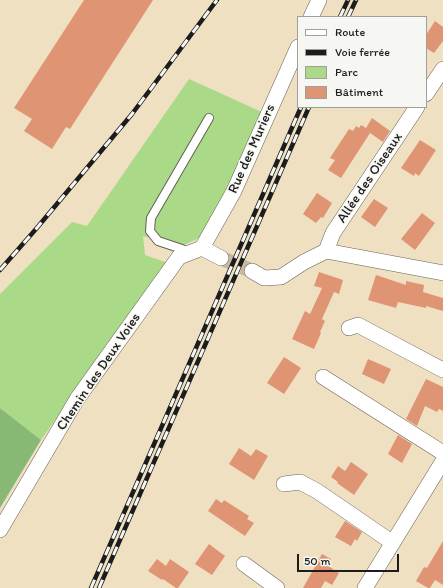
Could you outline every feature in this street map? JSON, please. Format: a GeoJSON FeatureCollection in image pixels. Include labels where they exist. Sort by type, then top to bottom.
{"type":"FeatureCollection","features":[{"type":"Feature","properties":{"kind":"street"},"geometry":{"type":"LineString","coordinates":[[311,16],[319,0]]}},
{"type":"Feature","properties":{"kind":"street","name":"Rue des Muriers"},"geometry":{"type":"LineString","coordinates":[[196,251],[234,191],[297,49]]}},
{"type":"Feature","properties":{"kind":"street"},"geometry":{"type":"LineString","coordinates":[[427,93],[443,69]]}},
{"type":"Feature","properties":{"kind":"street","name":"Allée des Oiseaux"},"geometry":{"type":"LineString","coordinates":[[326,250],[333,233],[416,108]]}},
{"type":"Feature","properties":{"kind":"street"},"geometry":{"type":"LineString","coordinates":[[252,271],[264,278],[281,277],[326,250],[443,274]]}},
{"type":"Feature","properties":{"kind":"street"},"geometry":{"type":"LineString","coordinates":[[196,251],[221,258]]}},
{"type":"Feature","properties":{"kind":"street","name":"Chemin des Deux Voies"},"geometry":{"type":"LineString","coordinates":[[0,530],[77,400],[179,257],[196,251]]}},
{"type":"Feature","properties":{"kind":"street"},"geometry":{"type":"LineString","coordinates":[[349,328],[358,325],[443,370]]}},
{"type":"Feature","properties":{"kind":"street"},"geometry":{"type":"LineString","coordinates":[[323,377],[443,453]]}},
{"type":"Feature","properties":{"kind":"street"},"geometry":{"type":"LineString","coordinates":[[365,588],[443,461]]}},
{"type":"Feature","properties":{"kind":"street"},"geometry":{"type":"LineString","coordinates":[[284,484],[300,482],[317,490],[393,543]]}},
{"type":"Feature","properties":{"kind":"street"},"geometry":{"type":"LineString","coordinates":[[244,564],[277,588]]}},
{"type":"Feature","properties":{"kind":"lane"},"geometry":{"type":"LineString","coordinates":[[196,251],[182,249],[158,240],[150,231],[152,218],[209,118]]}},
{"type":"Feature","properties":{"kind":"green space"},"geometry":{"type":"Polygon","coordinates":[[[189,79],[264,113],[226,196],[201,237],[182,246],[143,236],[145,255],[168,263],[153,287],[41,440],[0,408],[0,294],[72,222],[87,226],[189,79]]]}},
{"type":"Feature","properties":{"kind":"green space"},"geometry":{"type":"Polygon","coordinates":[[[0,408],[41,440],[0,508],[0,408]]]}},
{"type":"Feature","properties":{"kind":"building"},"geometry":{"type":"Polygon","coordinates":[[[84,0],[153,0],[70,129],[66,127],[52,149],[24,131],[32,119],[14,108],[84,0]]]}},
{"type":"Feature","properties":{"kind":"building"},"geometry":{"type":"Polygon","coordinates":[[[435,21],[443,27],[443,41],[434,53],[427,49],[427,33],[435,21]]]}},
{"type":"Feature","properties":{"kind":"building"},"geometry":{"type":"Polygon","coordinates":[[[372,118],[390,131],[383,142],[370,133],[341,178],[328,170],[335,160],[330,158],[349,129],[353,131],[356,126],[359,128],[361,125],[366,128],[372,118]]]}},
{"type":"Feature","properties":{"kind":"building"},"geometry":{"type":"Polygon","coordinates":[[[420,140],[436,150],[419,176],[415,173],[414,176],[401,168],[420,140]]]}},
{"type":"Feature","properties":{"kind":"building"},"geometry":{"type":"Polygon","coordinates":[[[317,193],[332,203],[323,218],[321,217],[316,223],[303,214],[317,193]]]}},
{"type":"Feature","properties":{"kind":"building"},"geometry":{"type":"Polygon","coordinates":[[[374,199],[388,208],[375,227],[361,217],[374,199]]]}},
{"type":"Feature","properties":{"kind":"building"},"geometry":{"type":"Polygon","coordinates":[[[422,213],[435,223],[415,250],[401,239],[422,213]]]}},
{"type":"Feature","properties":{"kind":"building"},"geometry":{"type":"Polygon","coordinates":[[[319,272],[343,280],[339,294],[334,292],[322,319],[325,321],[314,349],[292,339],[305,311],[310,314],[322,288],[314,286],[319,272]]]}},
{"type":"Feature","properties":{"kind":"building"},"geometry":{"type":"Polygon","coordinates":[[[376,275],[406,285],[406,281],[424,285],[423,292],[443,298],[443,311],[426,306],[426,308],[398,302],[396,308],[368,300],[376,275]]]}},
{"type":"Feature","properties":{"kind":"building"},"geometry":{"type":"Polygon","coordinates":[[[284,357],[301,368],[284,394],[267,383],[284,357]]]}},
{"type":"Feature","properties":{"kind":"building"},"geometry":{"type":"Polygon","coordinates":[[[368,359],[391,369],[384,384],[362,374],[368,359]]]}},
{"type":"Feature","properties":{"kind":"building"},"geometry":{"type":"Polygon","coordinates":[[[426,379],[443,387],[443,411],[439,409],[437,412],[425,406],[417,426],[406,419],[426,379]]]}},
{"type":"Feature","properties":{"kind":"building"},"geometry":{"type":"Polygon","coordinates":[[[398,435],[412,444],[402,463],[388,454],[398,435]]]}},
{"type":"Feature","properties":{"kind":"building"},"geometry":{"type":"Polygon","coordinates":[[[239,448],[251,456],[256,449],[268,456],[254,480],[229,464],[239,448]]]}},
{"type":"Feature","properties":{"kind":"building"},"geometry":{"type":"Polygon","coordinates":[[[351,462],[368,474],[354,495],[331,477],[338,466],[345,471],[351,462]]]}},
{"type":"Feature","properties":{"kind":"building"},"geometry":{"type":"Polygon","coordinates":[[[216,499],[222,503],[224,500],[249,516],[247,519],[254,523],[245,536],[208,511],[216,499]]]}},
{"type":"Feature","properties":{"kind":"building"},"geometry":{"type":"Polygon","coordinates":[[[345,521],[362,532],[357,541],[355,539],[351,546],[335,537],[345,521]]]}},
{"type":"Feature","properties":{"kind":"building"},"geometry":{"type":"Polygon","coordinates":[[[443,541],[443,585],[435,580],[430,588],[428,588],[416,581],[424,567],[427,568],[443,541]]]}},
{"type":"Feature","properties":{"kind":"building"},"geometry":{"type":"Polygon","coordinates":[[[209,544],[225,556],[212,575],[195,564],[209,544]]]}},
{"type":"Feature","properties":{"kind":"building"},"geometry":{"type":"Polygon","coordinates":[[[322,554],[331,559],[328,566],[339,573],[332,585],[325,581],[321,588],[303,588],[322,554]]]}},
{"type":"Feature","properties":{"kind":"building"},"geometry":{"type":"Polygon","coordinates":[[[157,559],[166,566],[170,559],[189,572],[178,588],[148,571],[157,559]]]}},
{"type":"Feature","properties":{"kind":"tunnel"},"geometry":{"type":"LineString","coordinates":[[221,258],[252,271]]}},
{"type":"Feature","properties":{"kind":"railway"},"geometry":{"type":"LineString","coordinates":[[0,270],[132,114],[217,0]]}},
{"type":"Feature","properties":{"kind":"railway"},"geometry":{"type":"LineString","coordinates":[[340,16],[348,0]]}},
{"type":"Feature","properties":{"kind":"railway"},"geometry":{"type":"LineString","coordinates":[[348,16],[356,0]]}},
{"type":"Feature","properties":{"kind":"railway"},"geometry":{"type":"LineString","coordinates":[[91,588],[301,108]]}},
{"type":"Feature","properties":{"kind":"railway"},"geometry":{"type":"LineString","coordinates":[[99,588],[309,108]]}}]}
